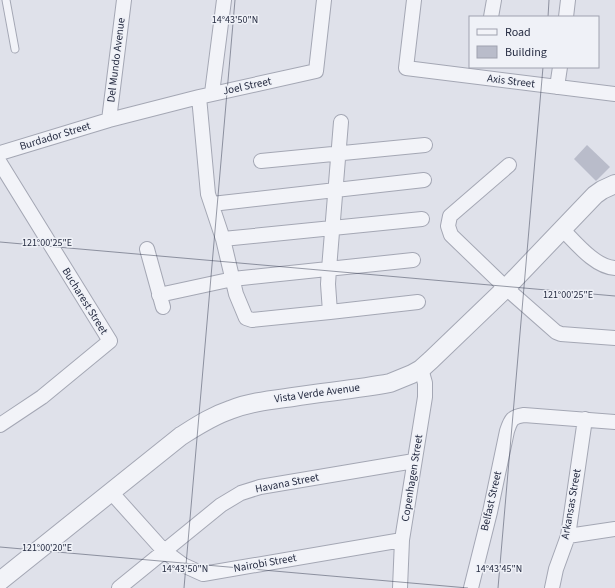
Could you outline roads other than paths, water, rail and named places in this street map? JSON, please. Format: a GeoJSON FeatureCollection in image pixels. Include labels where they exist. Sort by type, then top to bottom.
{"type":"FeatureCollection","features":[{"type":"Feature","properties":{"kind":"street","name":"Del Mundo Avenue"},"geometry":{"type":"LineString","coordinates":[[109,120],[124,0]]}},
{"type":"Feature","properties":{"kind":"street"},"geometry":{"type":"LineString","coordinates":[[224,0],[205,95],[206,181],[208,194],[223,239],[236,294],[246,318],[252,320],[418,302]]}},
{"type":"Feature","properties":{"kind":"street","name":"Joel Street"},"geometry":{"type":"LineString","coordinates":[[109,120],[205,95],[316,70],[324,0]]}},
{"type":"Feature","properties":{"kind":"street","name":"Axis Street"},"geometry":{"type":"LineString","coordinates":[[414,0],[406,68],[484,72],[557,87],[615,94]]}},
{"type":"Feature","properties":{"kind":"street"},"geometry":{"type":"LineString","coordinates":[[491,16],[494,0]]}},
{"type":"Feature","properties":{"kind":"street"},"geometry":{"type":"LineString","coordinates":[[566,16],[568,0]]}},
{"type":"Feature","properties":{"kind":"street"},"geometry":{"type":"LineString","coordinates":[[557,87],[560,68]]}},
{"type":"Feature","properties":{"kind":"street","name":"Burdador Street"},"geometry":{"type":"LineString","coordinates":[[0,152],[109,120]]}},
{"type":"Feature","properties":{"kind":"street"},"geometry":{"type":"LineString","coordinates":[[330,312],[328,284],[341,122]]}},
{"type":"Feature","properties":{"kind":"street"},"geometry":{"type":"LineString","coordinates":[[261,162],[426,145]]}},
{"type":"Feature","properties":{"kind":"street","name":"Bucharest Street"},"geometry":{"type":"LineString","coordinates":[[0,164],[110,341],[42,397],[0,425]]}},
{"type":"Feature","properties":{"kind":"street"},"geometry":{"type":"LineString","coordinates":[[509,165],[450,216],[448,226],[451,235],[506,288],[556,332],[561,334],[615,338]]}},
{"type":"Feature","properties":{"kind":"street"},"geometry":{"type":"LineString","coordinates":[[212,204],[424,180]]}},
{"type":"Feature","properties":{"kind":"street","name":"Vista Verde Avenue"},"geometry":{"type":"LineString","coordinates":[[0,581],[181,436],[215,416],[246,405],[390,382],[401,379],[420,369],[506,288],[595,195],[615,184]]}},
{"type":"Feature","properties":{"kind":"street"},"geometry":{"type":"LineString","coordinates":[[223,239],[422,219]]}},
{"type":"Feature","properties":{"kind":"street"},"geometry":{"type":"LineString","coordinates":[[562,229],[595,261],[609,268],[615,268]]}},
{"type":"Feature","properties":{"kind":"street"},"geometry":{"type":"LineString","coordinates":[[147,249],[161,301],[233,279],[413,260]]}},
{"type":"Feature","properties":{"kind":"street","name":"Copenhagen Street"},"geometry":{"type":"LineString","coordinates":[[400,588],[402,540],[425,397],[425,383],[420,369]]}},
{"type":"Feature","properties":{"kind":"street","name":"Belfast Street"},"geometry":{"type":"LineString","coordinates":[[471,588],[490,512],[510,421],[515,416],[524,415],[585,419]]}},
{"type":"Feature","properties":{"kind":"street"},"geometry":{"type":"LineString","coordinates":[[585,419],[615,422]]}},
{"type":"Feature","properties":{"kind":"street","name":"Arkansas Street"},"geometry":{"type":"LineString","coordinates":[[552,588],[556,569],[568,536],[585,419]]}},
{"type":"Feature","properties":{"kind":"street","name":"Havana Street"},"geometry":{"type":"LineString","coordinates":[[119,588],[221,505],[241,493],[260,487],[414,461]]}},
{"type":"Feature","properties":{"kind":"street","name":"Nairobi Street"},"geometry":{"type":"LineString","coordinates":[[111,492],[164,551],[183,565],[203,574],[402,540]]}},
{"type":"Feature","properties":{"kind":"street"},"geometry":{"type":"LineString","coordinates":[[568,536],[615,529]]}},
{"type":"Feature","properties":{"kind":"lane"},"geometry":{"type":"LineString","coordinates":[[6,0],[15,49]]}}]}
